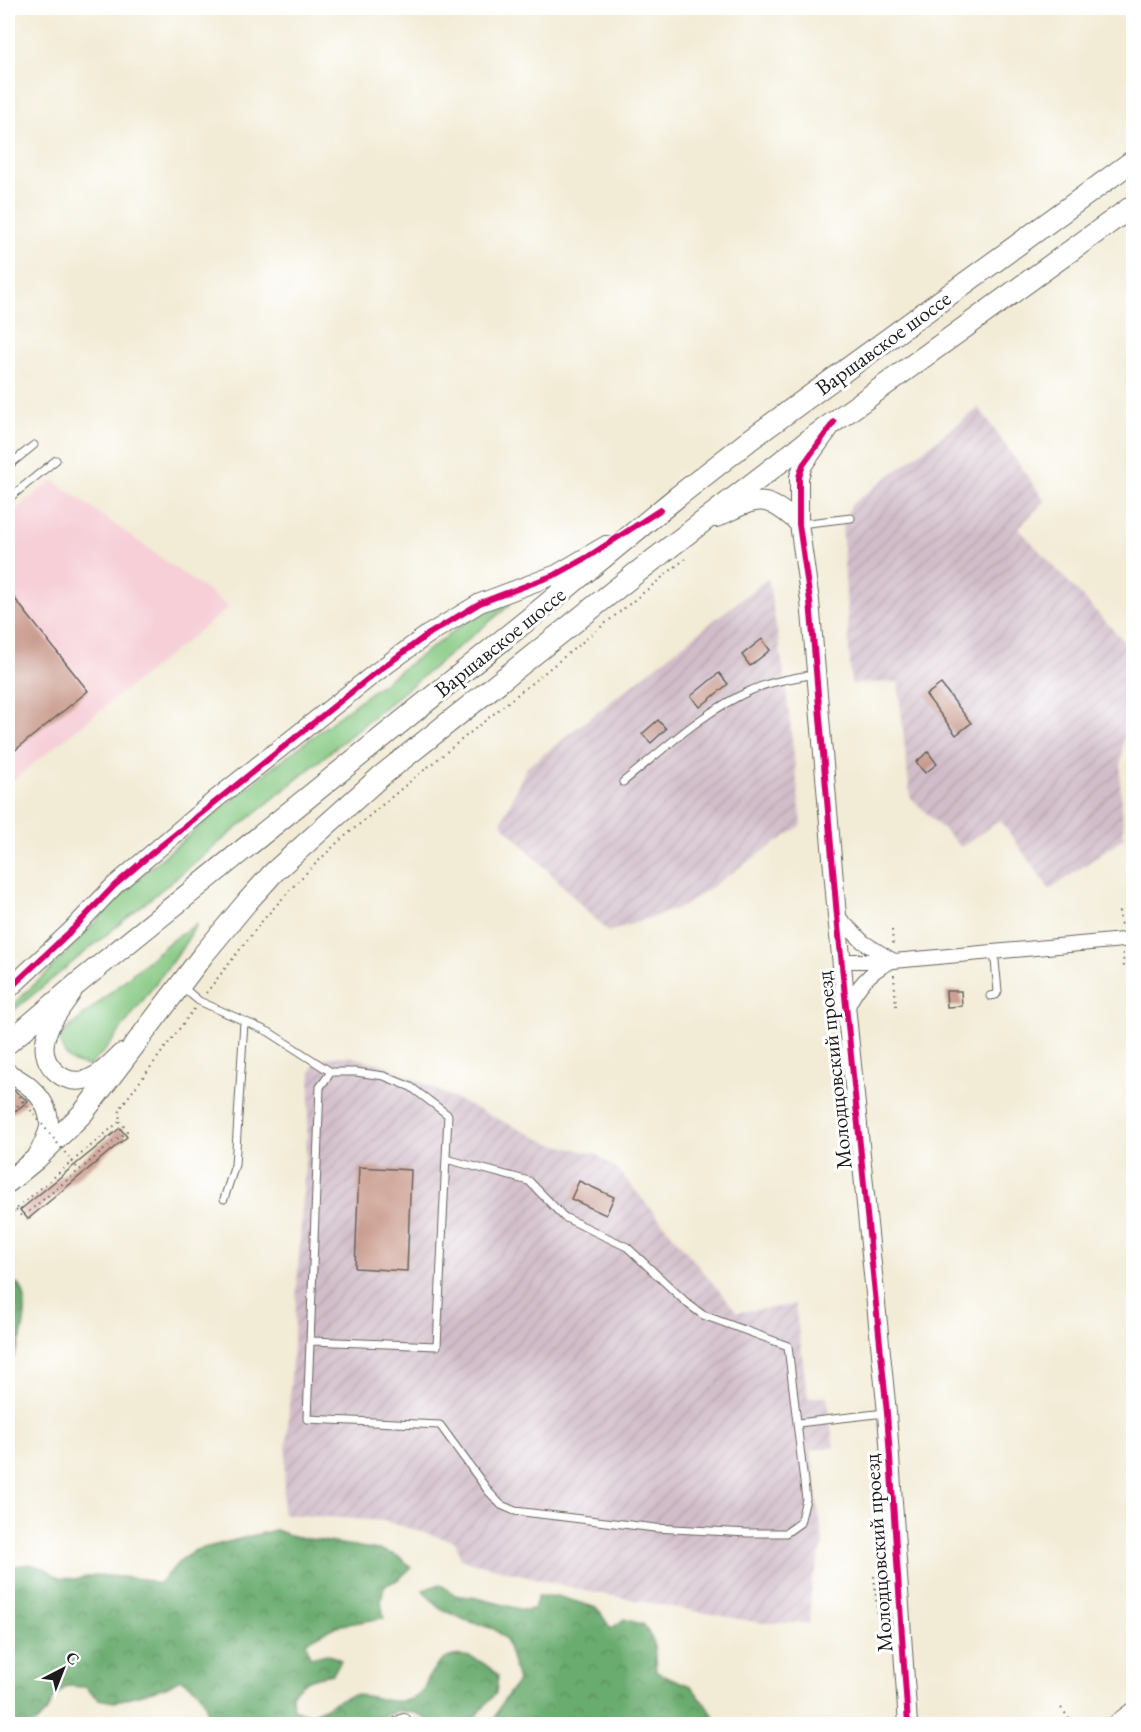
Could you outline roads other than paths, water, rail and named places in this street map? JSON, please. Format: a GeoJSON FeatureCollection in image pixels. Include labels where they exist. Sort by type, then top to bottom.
{"type":"FeatureCollection","features":[{"type":"Feature","properties":{"kind":"main road","name":"Варшавское шоссе"},"geometry":{"type":"LineString","coordinates":[[8,1043],[77,984],[536,614],[660,510],[751,439],[1134,160]]}},
{"type":"Feature","properties":{"kind":"main road","name":"Варшавское шоссе"},"geometry":{"type":"LineString","coordinates":[[8,1182],[36,1159],[83,1113],[246,902],[274,872],[329,821],[380,777],[696,526],[834,422],[1134,205]]}},
{"type":"Feature","properties":{"kind":"street","name":"Молодцовский проезд"},"geometry":{"type":"LineString","coordinates":[[834,422],[803,465],[800,477],[799,524],[810,601],[841,961],[887,1413],[908,1725]]}},
{"type":"Feature","properties":{"kind":"street"},"geometry":{"type":"LineString","coordinates":[[696,526],[760,501],[777,506],[799,524]]}},
{"type":"Feature","properties":{"kind":"street"},"geometry":{"type":"LineString","coordinates":[[8,990],[73,929],[114,885],[144,859],[216,799],[427,635],[474,607],[557,574],[660,510]]}},
{"type":"Feature","properties":{"kind":"street"},"geometry":{"type":"LineString","coordinates":[[837,916],[863,942],[894,961]]}},
{"type":"Feature","properties":{"kind":"street"},"geometry":{"type":"LineString","coordinates":[[841,961],[894,961],[1131,939]]}},
{"type":"Feature","properties":{"kind":"street"},"geometry":{"type":"LineString","coordinates":[[846,1010],[862,981],[880,967],[894,961]]}},
{"type":"Feature","properties":{"kind":"street"},"geometry":{"type":"LineString","coordinates":[[77,984],[53,1022],[45,1040],[44,1053],[48,1063],[61,1077],[84,1080],[96,1075],[148,1029]]}},
{"type":"Feature","properties":{"kind":"street"},"geometry":{"type":"LineString","coordinates":[[8,1073],[27,1082],[45,1105],[49,1127],[36,1159]]}},
{"type":"Feature","properties":{"kind":"street"},"geometry":{"type":"LineString","coordinates":[[1113,1725],[1131,1710]]}},
{"type":"Feature","properties":{"kind":"lane"},"geometry":{"type":"LineString","coordinates":[[8,466],[34,445]]}},
{"type":"Feature","properties":{"kind":"lane"},"geometry":{"type":"LineString","coordinates":[[8,499],[56,460]]}},
{"type":"Feature","properties":{"kind":"lane"},"geometry":{"type":"LineString","coordinates":[[799,524],[851,518]]}},
{"type":"Feature","properties":{"kind":"lane"},"geometry":{"type":"LineString","coordinates":[[623,782],[703,717],[727,702],[753,689],[815,674]]}},
{"type":"Feature","properties":{"kind":"lane"},"geometry":{"type":"LineString","coordinates":[[990,996],[996,995],[998,991],[994,951]]}},
{"type":"Feature","properties":{"kind":"lane"},"geometry":{"type":"LineString","coordinates":[[180,986],[199,1001],[269,1032],[331,1072],[356,1072],[384,1076],[411,1087],[448,1115],[437,1346],[311,1341]]}},
{"type":"Feature","properties":{"kind":"lane"},"geometry":{"type":"LineString","coordinates":[[224,1199],[235,1165],[244,1022]]}},
{"type":"Feature","properties":{"kind":"lane"},"geometry":{"type":"LineString","coordinates":[[331,1072],[320,1088],[307,1419],[440,1425],[489,1492],[501,1504],[515,1511],[655,1528],[748,1533],[786,1533],[800,1523],[806,1499],[788,1346],[703,1315],[688,1304],[627,1247],[564,1217],[529,1181],[446,1159]]}},
{"type":"Feature","properties":{"kind":"lane"},"geometry":{"type":"LineString","coordinates":[[798,1423],[887,1413]]}}]}
